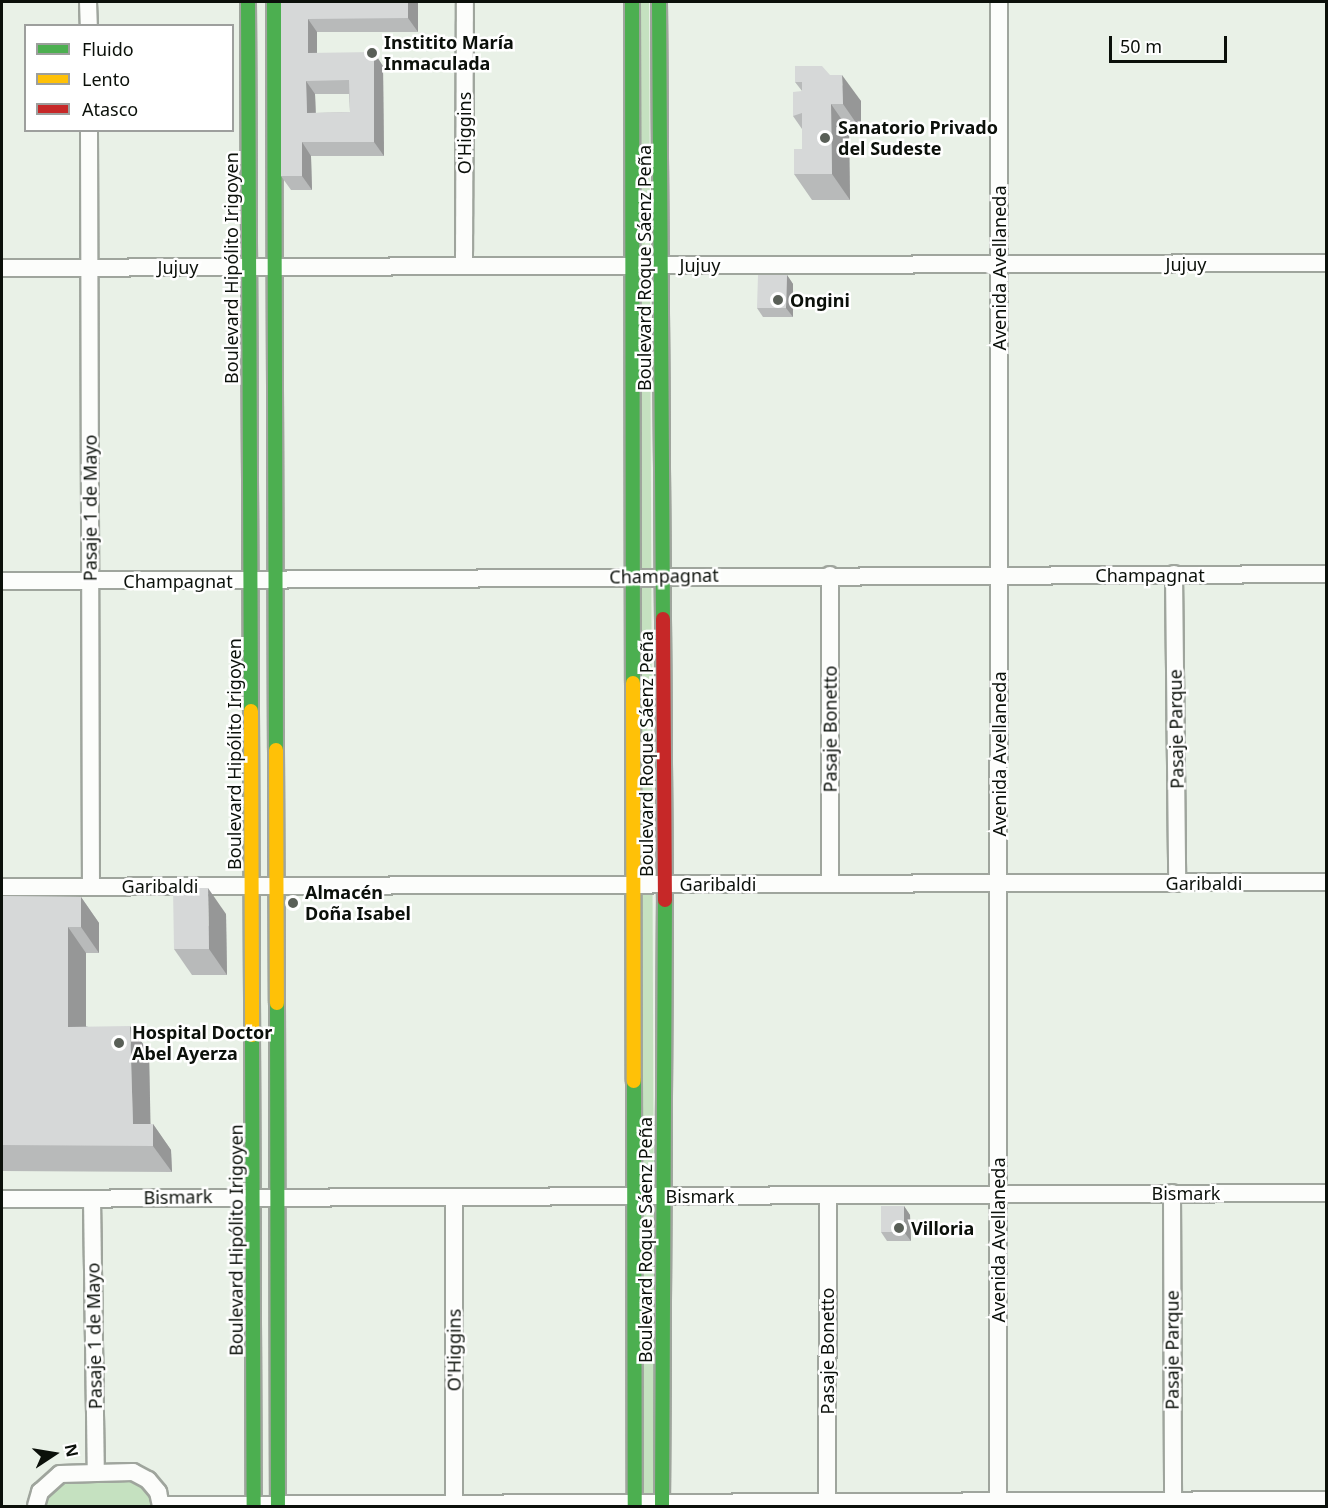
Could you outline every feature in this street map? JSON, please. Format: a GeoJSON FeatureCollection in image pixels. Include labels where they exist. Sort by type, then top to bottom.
{"type":"FeatureCollection","features":[{"type":"Feature","properties":{"kind":"street"},"geometry":{"type":"LineString","coordinates":[[88,2],[89,24]]}},
{"type":"Feature","properties":{"kind":"street","name":"Boulevard Hipólito Irigoyen"},"geometry":{"type":"LineString","coordinates":[[248,2],[255,1196],[254,1505]]}},
{"type":"Feature","properties":{"kind":"street"},"geometry":{"type":"LineString","coordinates":[[274,2],[279,886],[278,1505]]}},
{"type":"Feature","properties":{"kind":"street","name":"O'Higgins"},"geometry":{"type":"LineString","coordinates":[[464,264],[465,2]]}},
{"type":"Feature","properties":{"kind":"street","name":"Boulevard Roque Sáenz Peña"},"geometry":{"type":"LineString","coordinates":[[632,2],[635,265],[635,1505]]}},
{"type":"Feature","properties":{"kind":"street","name":"Boulevard Roque Sáenz Peña"},"geometry":{"type":"LineString","coordinates":[[659,2],[663,265],[665,885],[662,1506]]}},
{"type":"Feature","properties":{"kind":"street","name":"Avenida Avellaneda"},"geometry":{"type":"LineString","coordinates":[[998,1505],[999,2]]}},
{"type":"Feature","properties":{"kind":"street","name":"Pasaje 1 de Mayo"},"geometry":{"type":"LineString","coordinates":[[89,132],[91,886]]}},
{"type":"Feature","properties":{"kind":"street","name":"Jujuy"},"geometry":{"type":"LineString","coordinates":[[2,268],[464,264],[1326,263]]}},
{"type":"Feature","properties":{"kind":"street","name":"Pasaje Parque"},"geometry":{"type":"LineString","coordinates":[[1174,574],[1177,883]]}},
{"type":"Feature","properties":{"kind":"street","name":"Champagnat"},"geometry":{"type":"LineString","coordinates":[[2,581],[277,581],[663,575],[1326,574]]}},
{"type":"Feature","properties":{"kind":"street","name":"Pasaje Bonetto"},"geometry":{"type":"LineString","coordinates":[[830,575],[830,884]]}},
{"type":"Feature","properties":{"kind":"street","name":"Garibaldi"},"geometry":{"type":"LineString","coordinates":[[2,887],[1326,882]]}},
{"type":"Feature","properties":{"kind":"street","name":"Pasaje Parque"},"geometry":{"type":"LineString","coordinates":[[1172,1193],[1173,1503]]}},
{"type":"Feature","properties":{"kind":"street","name":"Bismark"},"geometry":{"type":"LineString","coordinates":[[2,1199],[255,1196],[454,1198],[1326,1193]]}},
{"type":"Feature","properties":{"kind":"street","name":"Pasaje Bonetto"},"geometry":{"type":"LineString","coordinates":[[827,1505],[828,1195]]}},
{"type":"Feature","properties":{"kind":"street","name":"Pasaje 1 de Mayo"},"geometry":{"type":"LineString","coordinates":[[92,1198],[96,1473]]}},
{"type":"Feature","properties":{"kind":"street","name":"O'Higgins"},"geometry":{"type":"LineString","coordinates":[[454,1198],[454,1503]]}},
{"type":"Feature","properties":{"kind":"street"},"geometry":{"type":"LineString","coordinates":[[36,1506],[40,1492],[60,1474],[133,1472],[148,1480],[162,1506],[454,1503],[662,1506],[998,1505],[1326,1500]]}},
{"type":"Feature","properties":{"kind":"green space"},"geometry":{"type":"Polygon","coordinates":[[[640,2],[649,2],[655,1506],[643,1506],[640,2]]]}},
{"type":"Feature","properties":{"kind":"green space"},"geometry":{"type":"Polygon","coordinates":[[[133,1472],[161,1506],[36,1506],[48,1482],[133,1472]]]}},
{"type":"Feature","properties":{"kind":"building"},"geometry":{"type":"Polygon","coordinates":[[[281,2],[408,2],[408,18],[308,19],[308,53],[374,52],[374,142],[302,142],[302,176],[281,176],[281,2]],[[349,80],[306,81],[307,113],[350,112],[349,80]]]}},
{"type":"Feature","properties":{"kind":"building"},"geometry":{"type":"Polygon","coordinates":[[[795,66],[822,66],[830,75],[842,75],[843,104],[831,104],[832,174],[794,174],[794,149],[802,149],[802,113],[793,116],[793,92],[802,91],[802,82],[795,82],[795,66]]]}},
{"type":"Feature","properties":{"kind":"building"},"geometry":{"type":"Polygon","coordinates":[[[758,275],[787,275],[786,308],[757,308],[758,275]]]}},
{"type":"Feature","properties":{"kind":"building"},"geometry":{"type":"Polygon","coordinates":[[[173,888],[208,888],[209,949],[174,949],[173,888]]]}},
{"type":"Feature","properties":{"kind":"building","name":"Hospital Doctor Abel Ayerza"},"geometry":{"type":"Polygon","coordinates":[[[2,896],[81,897],[81,927],[68,927],[68,1027],[130,1026],[133,1124],[153,1124],[153,1146],[2,1145],[2,896]]]}},
{"type":"Feature","properties":{"kind":"building"},"geometry":{"type":"Polygon","coordinates":[[[881,1206],[904,1206],[904,1232],[881,1232],[881,1206]]]}},
{"type":"Feature","properties":{"kind":"traffic: fast"},"geometry":{"type":"LineString","coordinates":[[248,2],[251,711]]}},
{"type":"Feature","properties":{"kind":"traffic: fast"},"geometry":{"type":"LineString","coordinates":[[274,2],[276,750]]}},
{"type":"Feature","properties":{"kind":"traffic: fast"},"geometry":{"type":"LineString","coordinates":[[632,2],[633,683]]}},
{"type":"Feature","properties":{"kind":"traffic: fast"},"geometry":{"type":"LineString","coordinates":[[659,2],[663,619]]}},
{"type":"Feature","properties":{"kind":"traffic: fast"},"geometry":{"type":"LineString","coordinates":[[662,1506],[665,900]]}},
{"type":"Feature","properties":{"kind":"traffic: fast"},"geometry":{"type":"LineString","coordinates":[[277,1003],[278,1506]]}},
{"type":"Feature","properties":{"kind":"traffic: fast"},"geometry":{"type":"LineString","coordinates":[[252,1035],[254,1506]]}},
{"type":"Feature","properties":{"kind":"traffic: fast"},"geometry":{"type":"LineString","coordinates":[[634,1081],[635,1506]]}},
{"type":"Feature","properties":{"kind":"traffic: slow"},"geometry":{"type":"LineString","coordinates":[[633,683],[634,1081]]}},
{"type":"Feature","properties":{"kind":"traffic: slow"},"geometry":{"type":"LineString","coordinates":[[251,711],[252,1035]]}},
{"type":"Feature","properties":{"kind":"traffic: slow"},"geometry":{"type":"LineString","coordinates":[[276,750],[277,1003]]}},
{"type":"Feature","properties":{"kind":"traffic: jam"},"geometry":{"type":"LineString","coordinates":[[663,619],[665,900]]}},
{"type":"Feature","properties":{"kind":"place","name":"Institito María Inmaculada"},"geometry":{"type":"Point","coordinates":[372,53]}},
{"type":"Feature","properties":{"kind":"place","name":"Sanatorio Privado del Sudeste"},"geometry":{"type":"Point","coordinates":[825,138]}},
{"type":"Feature","properties":{"kind":"place","name":"Ongini"},"geometry":{"type":"Point","coordinates":[778,300]}},
{"type":"Feature","properties":{"kind":"place","name":"Almacén Doña Isabel"},"geometry":{"type":"Point","coordinates":[293,903]}},
{"type":"Feature","properties":{"kind":"place","name":"Hospital Doctor Abel Ayerza"},"geometry":{"type":"Point","coordinates":[119,1043]}},
{"type":"Feature","properties":{"kind":"place","name":"Villoria"},"geometry":{"type":"Point","coordinates":[899,1228]}}]}
